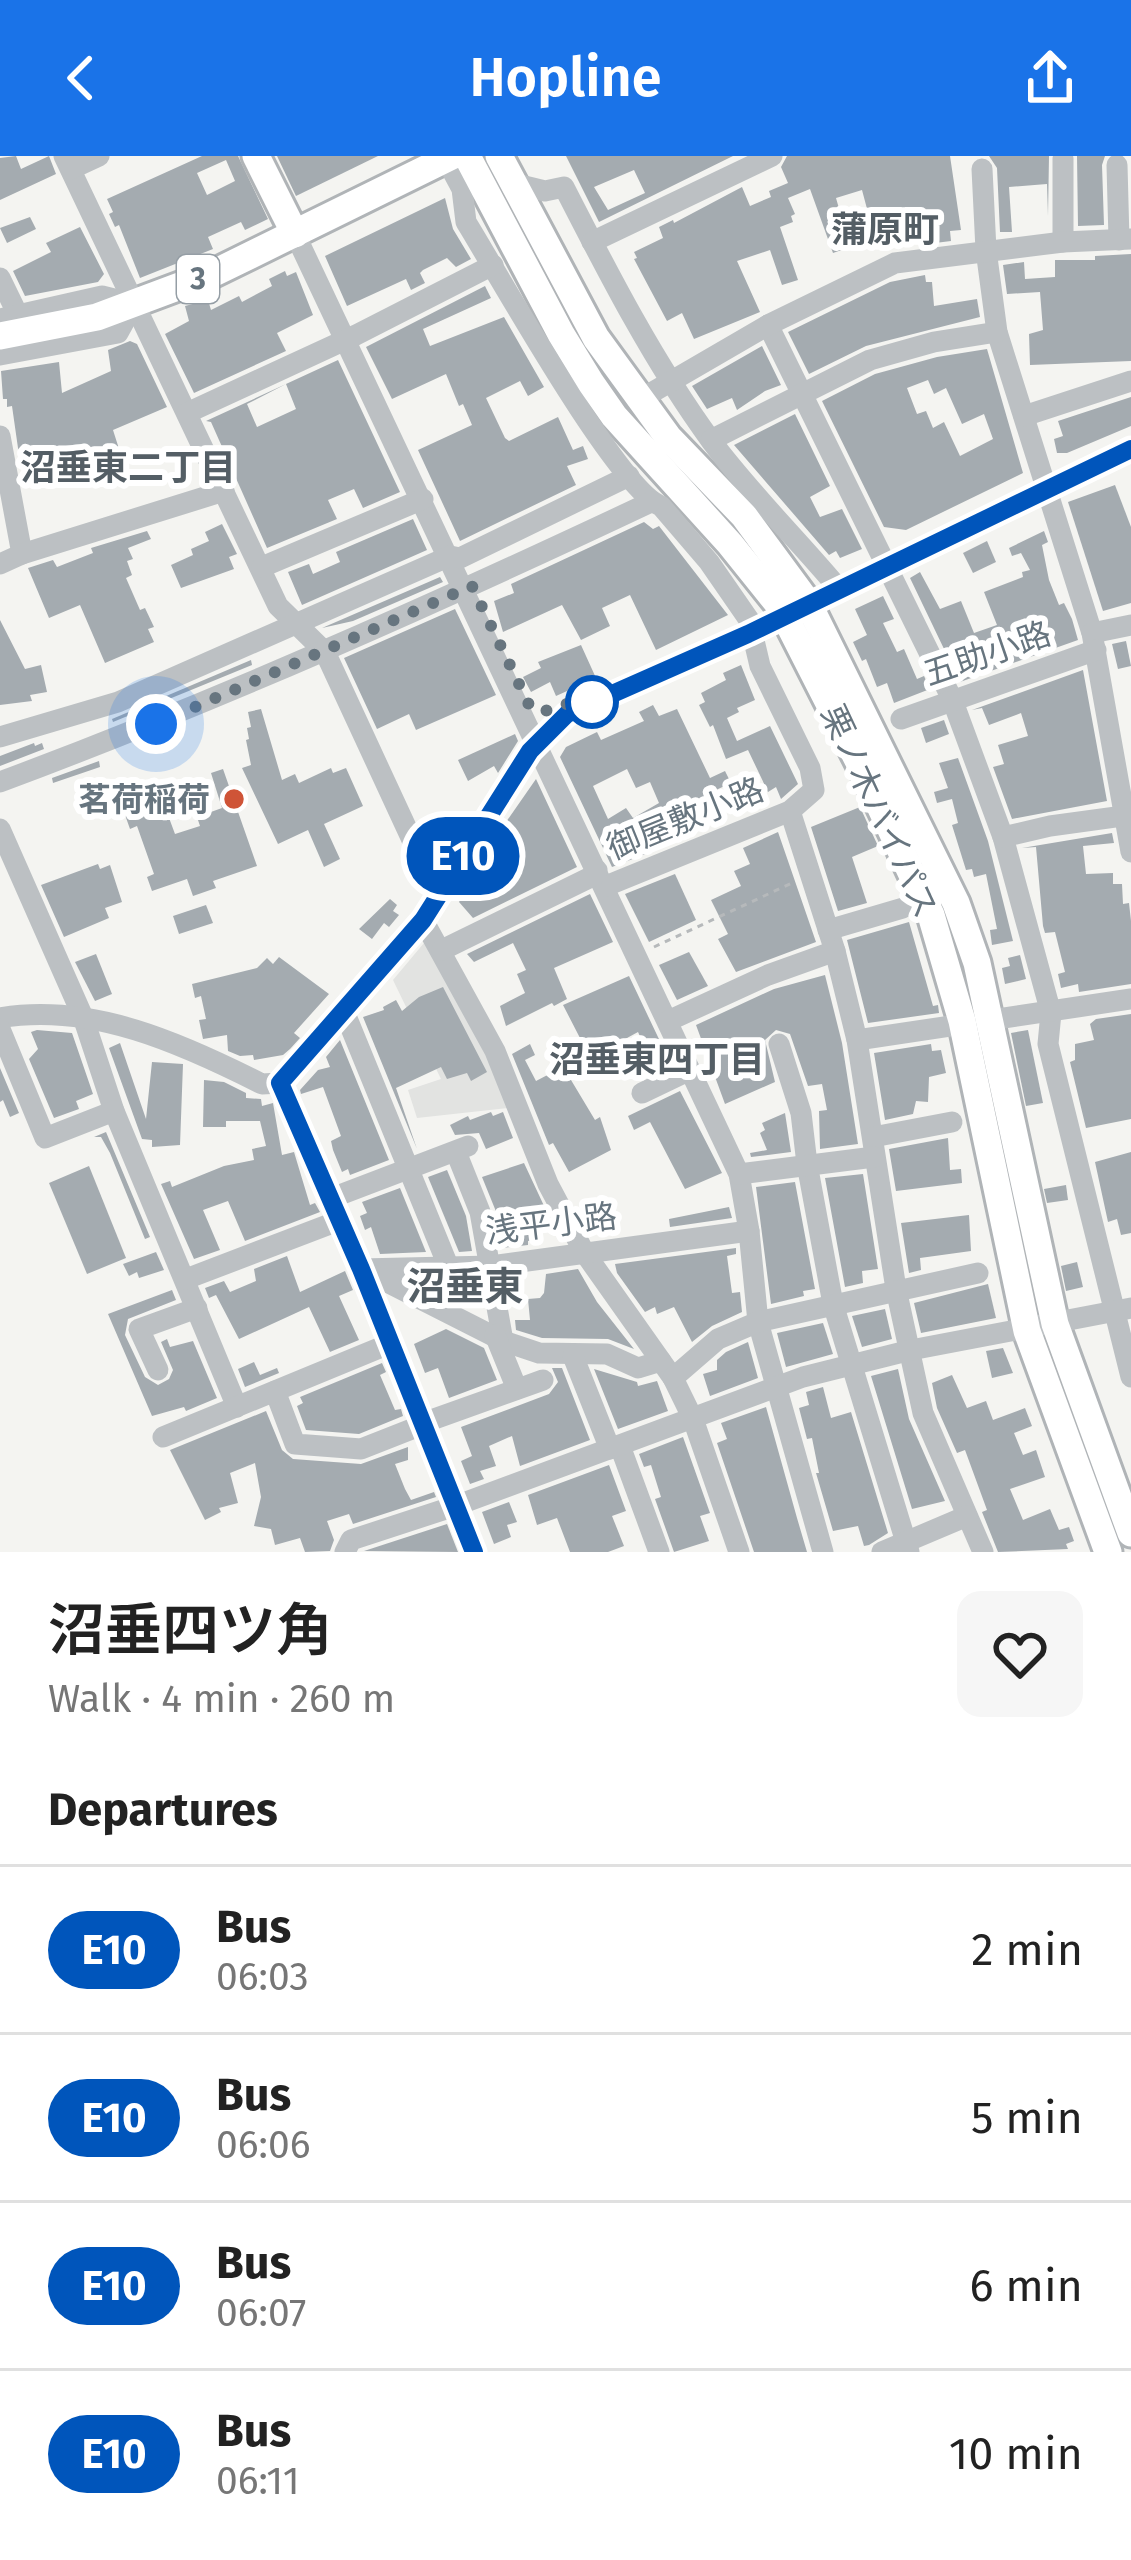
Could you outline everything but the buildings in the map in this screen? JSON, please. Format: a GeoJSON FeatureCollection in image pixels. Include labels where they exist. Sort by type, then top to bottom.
{"type":"FeatureCollection","features":[{"type":"Feature","properties":{"kind":"main road"},"geometry":{"type":"LineString","coordinates":[[256,156],[295,234]]}},
{"type":"Feature","properties":{"kind":"main road","name":"栗ノ木バイパス"},"geometry":{"type":"LineString","coordinates":[[499,156],[596,338],[668,437],[744,516],[956,903],[977,963],[976,1020],[1027,1330],[1108,1552]]}},
{"type":"Feature","properties":{"kind":"main road","name":"3"},"geometry":{"type":"LineString","coordinates":[[6,323],[97,317],[134,304],[212,274],[455,157]]}},
{"type":"Feature","properties":{"kind":"main road","name":"栗ノ木バイパス"},"geometry":{"type":"LineString","coordinates":[[455,157],[614,416],[796,609]]}},
{"type":"Feature","properties":{"kind":"main road","name":"栗ノ木バイパス"},"geometry":{"type":"LineString","coordinates":[[976,1020],[1055,1324],[1131,1533]]}},
{"type":"Feature","properties":{"kind":"street"},"geometry":{"type":"LineString","coordinates":[[99,156],[68,162],[278,606],[326,652],[438,896]]}},
{"type":"Feature","properties":{"kind":"street"},"geometry":{"type":"LineString","coordinates":[[592,242],[772,156]]}},
{"type":"Feature","properties":{"kind":"street"},"geometry":{"type":"LineString","coordinates":[[455,157],[466,222],[574,400],[629,476],[709,562],[754,631],[760,665],[810,768],[814,790],[790,812],[832,941],[857,1040],[896,1289],[923,1413],[983,1552]]}},
{"type":"Feature","properties":{"kind":"street"},"geometry":{"type":"LineString","coordinates":[[1063,159],[1063,242]]}},
{"type":"Feature","properties":{"kind":"street"},"geometry":{"type":"LineString","coordinates":[[639,400],[767,325],[895,262],[1063,242],[1125,240],[1117,165]]}},
{"type":"Feature","properties":{"kind":"street"},"geometry":{"type":"LineString","coordinates":[[982,169],[997,332],[1094,641],[1131,852]]}},
{"type":"Feature","properties":{"kind":"street"},"geometry":{"type":"LineString","coordinates":[[512,183],[545,191],[564,187],[670,379],[711,440],[839,589]]}},
{"type":"Feature","properties":{"kind":"street"},"geometry":{"type":"LineString","coordinates":[[295,234],[739,1174],[758,1322],[823,1552]]}},
{"type":"Feature","properties":{"kind":"street"},"geometry":{"type":"LineString","coordinates":[[187,412],[493,265]]}},
{"type":"Feature","properties":{"kind":"street"},"geometry":{"type":"LineString","coordinates":[[0,278],[6,323],[102,296],[134,304]]}},
{"type":"Feature","properties":{"kind":"street"},"geometry":{"type":"LineString","coordinates":[[0,355],[118,333],[134,304]]}},
{"type":"Feature","properties":{"kind":"street"},"geometry":{"type":"LineString","coordinates":[[767,325],[952,699],[1004,837],[1051,1013],[1048,1044],[1122,1310],[1131,1377]]}},
{"type":"Feature","properties":{"kind":"street"},"geometry":{"type":"LineString","coordinates":[[711,440],[870,360],[934,342],[997,332]]}},
{"type":"Feature","properties":{"kind":"street"},"geometry":{"type":"LineString","coordinates":[[1024,416],[1131,381]]}},
{"type":"Feature","properties":{"kind":"street"},"geometry":{"type":"LineString","coordinates":[[0,436],[3,474],[22,554]]}},
{"type":"Feature","properties":{"kind":"street"},"geometry":{"type":"LineString","coordinates":[[0,1018],[83,1017],[157,1036],[262,1084],[280,1083],[423,920],[530,751],[567,714],[754,631],[1131,448]]}},
{"type":"Feature","properties":{"kind":"street"},"geometry":{"type":"LineString","coordinates":[[0,737],[118,702],[450,556],[470,554],[629,476]]}},
{"type":"Feature","properties":{"kind":"street"},"geometry":{"type":"LineString","coordinates":[[0,565],[224,491]]}},
{"type":"Feature","properties":{"kind":"street"},"geometry":{"type":"LineString","coordinates":[[262,567],[423,499]]}},
{"type":"Feature","properties":{"kind":"street"},"geometry":{"type":"LineString","coordinates":[[0,782],[156,724],[326,652],[651,502]]}},
{"type":"Feature","properties":{"kind":"street","name":"五助小路"},"geometry":{"type":"LineString","coordinates":[[901,718],[1131,625]]}},
{"type":"Feature","properties":{"kind":"street","name":"御屋敷小路"},"geometry":{"type":"LineString","coordinates":[[442,950],[595,875],[601,878],[790,812]]}},
{"type":"Feature","properties":{"kind":"street"},"geometry":{"type":"LineString","coordinates":[[1004,837],[1128,816]]}},
{"type":"Feature","properties":{"kind":"street"},"geometry":{"type":"LineString","coordinates":[[0,830],[83,1017],[114,1111],[237,1407]]}},
{"type":"Feature","properties":{"kind":"street"},"geometry":{"type":"LineString","coordinates":[[668,1021],[902,908]]}},
{"type":"Feature","properties":{"kind":"street"},"geometry":{"type":"LineString","coordinates":[[423,920],[495,1051],[548,1184],[584,1252],[667,1369],[693,1419],[740,1552]]}},
{"type":"Feature","properties":{"kind":"street"},"geometry":{"type":"LineString","coordinates":[[857,1040],[1131,998]]}},
{"type":"Feature","properties":{"kind":"street"},"geometry":{"type":"LineString","coordinates":[[344,1011],[449,1268]]}},
{"type":"Feature","properties":{"kind":"street"},"geometry":{"type":"LineString","coordinates":[[0,1029],[45,1138],[114,1111]]}},
{"type":"Feature","properties":{"kind":"street"},"geometry":{"type":"LineString","coordinates":[[779,1044],[801,1113],[833,1304],[848,1364],[908,1547]]}},
{"type":"Feature","properties":{"kind":"street"},"geometry":{"type":"LineString","coordinates":[[642,1093],[690,1070]]}},
{"type":"Feature","properties":{"kind":"street"},"geometry":{"type":"LineString","coordinates":[[280,1083],[361,1269],[474,1552]]}},
{"type":"Feature","properties":{"kind":"street"},"geometry":{"type":"LineString","coordinates":[[739,1174],[807,1164],[952,1122]]}},
{"type":"Feature","properties":{"kind":"street"},"geometry":{"type":"LineString","coordinates":[[187,1279],[409,1169],[463,1149],[491,1266],[499,1338],[517,1389]]}},
{"type":"Feature","properties":{"kind":"street","name":"浅平小路"},"geometry":{"type":"LineString","coordinates":[[361,1269],[491,1266],[749,1231]]}},
{"type":"Feature","properties":{"kind":"street"},"geometry":{"type":"LineString","coordinates":[[361,1269],[539,1353],[607,1354],[638,1367],[667,1369],[758,1322],[978,1273]]}},
{"type":"Feature","properties":{"kind":"street"},"geometry":{"type":"LineString","coordinates":[[158,1370],[140,1329],[197,1308]]}},
{"type":"Feature","properties":{"kind":"street"},"geometry":{"type":"LineString","coordinates":[[345,1552],[351,1540],[848,1364],[1122,1310]]}},
{"type":"Feature","properties":{"kind":"street"},"geometry":{"type":"LineString","coordinates":[[163,1437],[389,1344]]}},
{"type":"Feature","properties":{"kind":"street"},"geometry":{"type":"LineString","coordinates":[[573,1356],[659,1552]]}},
{"type":"Feature","properties":{"kind":"street"},"geometry":{"type":"LineString","coordinates":[[275,1391],[295,1444],[361,1449],[543,1380]]}},
{"type":"Feature","properties":{"kind":"street"},"geometry":{"type":"LineString","coordinates":[[882,1552],[908,1547],[967,1516]]}},
{"type":"Feature","properties":{"kind":"path"},"geometry":{"type":"LineString","coordinates":[[636,955],[810,875]]}},
{"type":"Feature","properties":{"kind":"shaded area"},"geometry":{"type":"Polygon","coordinates":[[[429,937],[488,1051],[508,1108],[417,1118],[408,1090],[441,1079],[393,980],[429,937]]]}},
{"type":"Feature","properties":{"kind":"bus line","name":"E10"},"geometry":{"type":"LineString","coordinates":[[474,1552],[361,1269],[280,1083],[423,920],[530,751],[567,714],[748,634],[1131,449]]}},
{"type":"Feature","properties":{"kind":"place","name":"茗荷稲荷"},"geometry":{"type":"Point","coordinates":[234,799]}},
{"type":"Feature","properties":{"kind":"district","name":"蒲原町"},"geometry":{"type":"Point","coordinates":[885,229]}},
{"type":"Feature","properties":{"kind":"district","name":"沼垂東二丁目"},"geometry":{"type":"Point","coordinates":[128,467]}},
{"type":"Feature","properties":{"kind":"district","name":"沼垂東四丁目"},"geometry":{"type":"Point","coordinates":[657,1059]}},
{"type":"Feature","properties":{"kind":"district","name":"沼垂東"},"geometry":{"type":"Point","coordinates":[465,1286]}},
{"type":"Feature","properties":{"kind":"route"},"geometry":{"type":"LineString","coordinates":[[156,724],[472,586],[531,709],[551,711],[605,687],[592,702]]}}]}
